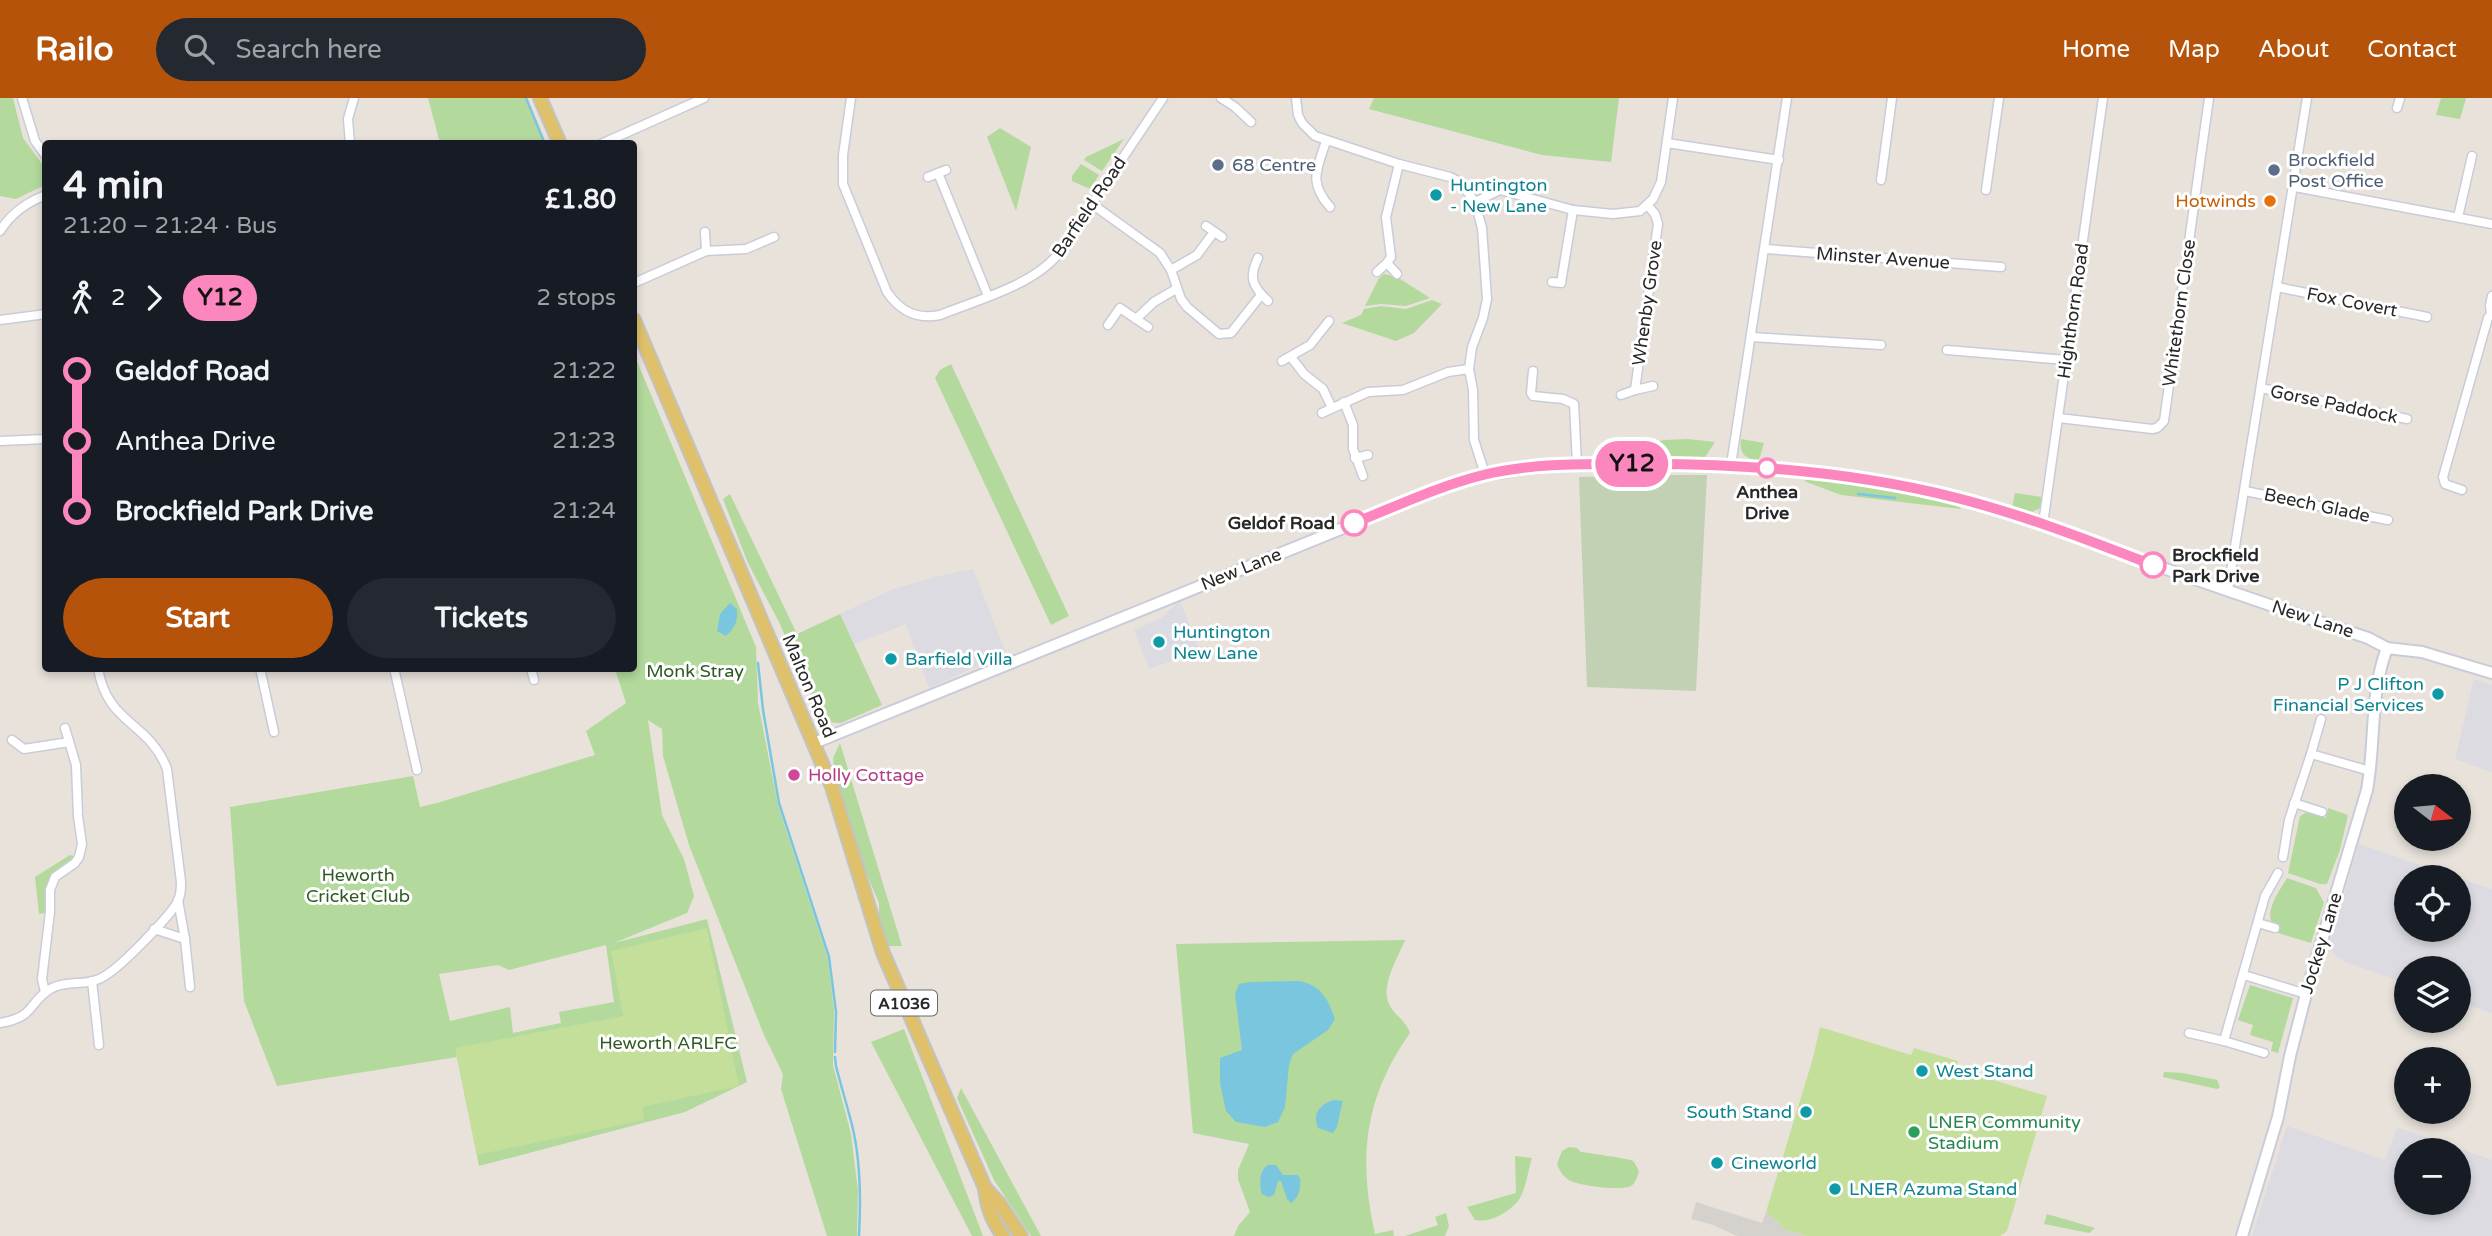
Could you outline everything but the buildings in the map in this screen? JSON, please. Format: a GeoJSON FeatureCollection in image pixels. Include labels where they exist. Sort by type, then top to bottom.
{"type":"FeatureCollection","features":[{"type":"Feature","properties":{"kind":"main road"},"geometry":{"type":"LineString","coordinates":[[540,98],[558,140]]}},
{"type":"Feature","properties":{"kind":"main road","name":"Malton Road"},"geometry":{"type":"LineString","coordinates":[[637,327],[832,787],[883,953],[985,1188],[987,1207],[1003,1236]]}},
{"type":"Feature","properties":{"kind":"main road","name":"Malton Road"},"geometry":{"type":"LineString","coordinates":[[985,1188],[999,1203],[1021,1236]]}},
{"type":"Feature","properties":{"kind":"street"},"geometry":{"type":"LineString","coordinates":[[22,98],[36,141],[42,150]]}},
{"type":"Feature","properties":{"kind":"street"},"geometry":{"type":"LineString","coordinates":[[350,140],[348,119],[354,98]]}},
{"type":"Feature","properties":{"kind":"street"},"geometry":{"type":"LineString","coordinates":[[610,140],[704,98]]}},
{"type":"Feature","properties":{"kind":"street","name":"Barfield Road"},"geometry":{"type":"LineString","coordinates":[[850,98],[843,155],[843,184],[887,292],[898,306],[914,315],[930,317],[988,296],[1031,277],[1046,267],[1059,253],[1163,98]]}},
{"type":"Feature","properties":{"kind":"street"},"geometry":{"type":"LineString","coordinates":[[1222,98],[1251,122]]}},
{"type":"Feature","properties":{"kind":"street"},"geometry":{"type":"LineString","coordinates":[[1296,98],[1298,115],[1315,136],[1399,164],[1439,172],[1460,182],[1475,202],[1482,228],[1487,299],[1472,347],[1469,369],[1473,390],[1474,440],[1485,474]]}},
{"type":"Feature","properties":{"kind":"street"},"geometry":{"type":"LineString","coordinates":[[1475,202],[1500,190],[1573,210],[1627,214],[1640,211],[1648,206],[1658,192],[1661,182],[1673,98]]}},
{"type":"Feature","properties":{"kind":"street"},"geometry":{"type":"LineString","coordinates":[[1731,466],[1787,98]]}},
{"type":"Feature","properties":{"kind":"street"},"geometry":{"type":"LineString","coordinates":[[1881,180],[1892,98]]}},
{"type":"Feature","properties":{"kind":"street"},"geometry":{"type":"LineString","coordinates":[[1986,190],[1999,98]]}},
{"type":"Feature","properties":{"kind":"street","name":"Highthorn Road"},"geometry":{"type":"LineString","coordinates":[[2043,524],[2102,98]]}},
{"type":"Feature","properties":{"kind":"street","name":"Whitethorn Close"},"geometry":{"type":"LineString","coordinates":[[2059,418],[2152,429],[2164,421],[2209,98]]}},
{"type":"Feature","properties":{"kind":"street"},"geometry":{"type":"LineString","coordinates":[[2228,590],[2295,187],[2307,98]]}},
{"type":"Feature","properties":{"kind":"street"},"geometry":{"type":"LineString","coordinates":[[1326,141],[1315,176],[1315,185],[1329,207]]}},
{"type":"Feature","properties":{"kind":"street"},"geometry":{"type":"LineString","coordinates":[[1667,144],[1779,160]]}},
{"type":"Feature","properties":{"kind":"street"},"geometry":{"type":"LineString","coordinates":[[2458,217],[2472,156]]}},
{"type":"Feature","properties":{"kind":"street"},"geometry":{"type":"LineString","coordinates":[[1377,272],[1387,263],[1391,249],[1386,217],[1399,164]]}},
{"type":"Feature","properties":{"kind":"street"},"geometry":{"type":"LineString","coordinates":[[928,177],[942,172],[988,296]]}},
{"type":"Feature","properties":{"kind":"street"},"geometry":{"type":"LineString","coordinates":[[2295,187],[2492,224]]}},
{"type":"Feature","properties":{"kind":"street"},"geometry":{"type":"LineString","coordinates":[[0,231],[26,206],[42,197]]}},
{"type":"Feature","properties":{"kind":"street"},"geometry":{"type":"LineString","coordinates":[[1092,204],[1152,246],[1167,262],[1176,289],[1187,307],[1212,329],[1225,335],[1264,298],[1255,289],[1251,275],[1258,258]]}},
{"type":"Feature","properties":{"kind":"street","name":"Whenby Grove"},"geometry":{"type":"LineString","coordinates":[[1635,390],[1658,224],[1655,214],[1648,206]]}},
{"type":"Feature","properties":{"kind":"street"},"geometry":{"type":"LineString","coordinates":[[1558,285],[1573,210]]}},
{"type":"Feature","properties":{"kind":"street"},"geometry":{"type":"LineString","coordinates":[[1171,270],[1197,255],[1218,235],[1206,226]]}},
{"type":"Feature","properties":{"kind":"street"},"geometry":{"type":"LineString","coordinates":[[705,232],[706,251]]}},
{"type":"Feature","properties":{"kind":"street"},"geometry":{"type":"LineString","coordinates":[[637,282],[706,251],[746,249],[774,237]]}},
{"type":"Feature","properties":{"kind":"street","name":"Minster Avenue"},"geometry":{"type":"LineString","coordinates":[[1766,249],[2001,267]]}},
{"type":"Feature","properties":{"kind":"street"},"geometry":{"type":"LineString","coordinates":[[1387,263],[1397,274]]}},
{"type":"Feature","properties":{"kind":"street","name":"Fox Covert"},"geometry":{"type":"LineString","coordinates":[[2277,287],[2427,317]]}},
{"type":"Feature","properties":{"kind":"street"},"geometry":{"type":"LineString","coordinates":[[1136,319],[1154,302],[1176,289]]}},
{"type":"Feature","properties":{"kind":"street"},"geometry":{"type":"LineString","coordinates":[[2462,489],[2445,484],[2443,477],[2491,314],[2492,296]]}},
{"type":"Feature","properties":{"kind":"street"},"geometry":{"type":"LineString","coordinates":[[1108,325],[1120,308],[1148,327]]}},
{"type":"Feature","properties":{"kind":"street"},"geometry":{"type":"LineString","coordinates":[[0,320],[42,315]]}},
{"type":"Feature","properties":{"kind":"street"},"geometry":{"type":"LineString","coordinates":[[1329,321],[1310,345],[1287,359],[1323,389],[1332,408]]}},
{"type":"Feature","properties":{"kind":"street"},"geometry":{"type":"LineString","coordinates":[[1751,337],[1881,345]]}},
{"type":"Feature","properties":{"kind":"street"},"geometry":{"type":"LineString","coordinates":[[1947,349],[2066,360]]}},
{"type":"Feature","properties":{"kind":"street"},"geometry":{"type":"LineString","coordinates":[[1322,413],[1368,392],[1403,390],[1448,372],[1469,369]]}},
{"type":"Feature","properties":{"kind":"street"},"geometry":{"type":"LineString","coordinates":[[1533,371],[1533,396],[1563,399],[1574,404],[1577,465]]}},
{"type":"Feature","properties":{"kind":"street","name":"Whenby Grove"},"geometry":{"type":"LineString","coordinates":[[1621,394],[1653,386]]}},
{"type":"Feature","properties":{"kind":"street","name":"Gorse Paddock"},"geometry":{"type":"LineString","coordinates":[[2261,388],[2407,419]]}},
{"type":"Feature","properties":{"kind":"street"},"geometry":{"type":"LineString","coordinates":[[1344,402],[1353,425],[1355,458],[1363,476]]}},
{"type":"Feature","properties":{"kind":"street"},"geometry":{"type":"LineString","coordinates":[[0,441],[42,439]]}},
{"type":"Feature","properties":{"kind":"street"},"geometry":{"type":"LineString","coordinates":[[1355,458],[1368,455]]}},
{"type":"Feature","properties":{"kind":"street","name":"New Lane"},"geometry":{"type":"LineString","coordinates":[[814,743],[1454,483],[1521,468],[1577,465],[1785,469],[1845,476],[1956,498],[2043,524],[2368,638],[2387,648],[2423,652],[2492,673]]}},
{"type":"Feature","properties":{"kind":"street","name":"Beech Glade"},"geometry":{"type":"LineString","coordinates":[[2245,491],[2388,520]]}},
{"type":"Feature","properties":{"kind":"street","name":"Jockey Lane"},"geometry":{"type":"LineString","coordinates":[[2242,1236],[2278,1117],[2306,994],[2362,808],[2370,771],[2375,691],[2387,648]]}},
{"type":"Feature","properties":{"kind":"street"},"geometry":{"type":"LineString","coordinates":[[100,672],[103,688],[112,707],[151,740],[167,769],[181,882],[178,900],[190,987]]}},
{"type":"Feature","properties":{"kind":"street"},"geometry":{"type":"LineString","coordinates":[[261,672],[274,732]]}},
{"type":"Feature","properties":{"kind":"street"},"geometry":{"type":"LineString","coordinates":[[395,672],[417,770]]}},
{"type":"Feature","properties":{"kind":"street"},"geometry":{"type":"LineString","coordinates":[[532,672],[534,680]]}},
{"type":"Feature","properties":{"kind":"street"},"geometry":{"type":"LineString","coordinates":[[2283,857],[2294,803],[2322,719]]}},
{"type":"Feature","properties":{"kind":"street"},"geometry":{"type":"LineString","coordinates":[[45,992],[42,979],[50,890],[55,877],[75,863],[81,850],[76,765],[65,728]]}},
{"type":"Feature","properties":{"kind":"street"},"geometry":{"type":"LineString","coordinates":[[12,740],[24,749],[69,741]]}},
{"type":"Feature","properties":{"kind":"street"},"geometry":{"type":"LineString","coordinates":[[2311,754],[2370,771]]}},
{"type":"Feature","properties":{"kind":"street"},"geometry":{"type":"LineString","coordinates":[[2294,803],[2322,812]]}},
{"type":"Feature","properties":{"kind":"street"},"geometry":{"type":"LineString","coordinates":[[2224,1041],[2265,896],[2278,873]]}},
{"type":"Feature","properties":{"kind":"street"},"geometry":{"type":"LineString","coordinates":[[0,1023],[26,1016],[45,992],[67,982],[92,981],[110,973],[178,900]]}},
{"type":"Feature","properties":{"kind":"street"},"geometry":{"type":"LineString","coordinates":[[2258,923],[2275,928]]}},
{"type":"Feature","properties":{"kind":"street"},"geometry":{"type":"LineString","coordinates":[[153,929],[185,939]]}},
{"type":"Feature","properties":{"kind":"street"},"geometry":{"type":"LineString","coordinates":[[2244,975],[2306,994]]}},
{"type":"Feature","properties":{"kind":"street"},"geometry":{"type":"LineString","coordinates":[[92,981],[99,1045]]}},
{"type":"Feature","properties":{"kind":"street"},"geometry":{"type":"LineString","coordinates":[[2189,1033],[2264,1053]]}},
{"type":"Feature","properties":{"kind":"shaded area"},"geometry":{"type":"Polygon","coordinates":[[[973,569],[1006,653],[929,688],[906,624],[854,644],[840,614],[893,589],[973,569]]]}},
{"type":"Feature","properties":{"kind":"shaded area"},"geometry":{"type":"Polygon","coordinates":[[[1180,601],[1200,651],[1149,669],[1134,630],[1161,618],[1180,601]]]}},
{"type":"Feature","properties":{"kind":"shaded area"},"geometry":{"type":"Polygon","coordinates":[[[2474,679],[2492,685],[2492,772],[2455,759],[2474,679]]]}},
{"type":"Feature","properties":{"kind":"shaded area"},"geometry":{"type":"Polygon","coordinates":[[[2359,844],[2420,865],[2394,865],[2394,942],[2471,942],[2471,882],[2492,889],[2492,1013],[2471,1006],[2471,956],[2394,956],[2394,979],[2345,962],[2334,954],[2329,946],[2359,844]]]}},
{"type":"Feature","properties":{"kind":"shaded area"},"geometry":{"type":"Polygon","coordinates":[[[2287,1126],[2385,1160],[2397,1127],[2429,1138],[2394,1138],[2394,1215],[2471,1215],[2471,1153],[2492,1160],[2492,1236],[2252,1236],[2287,1126]]]}},
{"type":"Feature","properties":{"kind":"shaded area"},"geometry":{"type":"Polygon","coordinates":[[[1696,1202],[1762,1223],[1766,1212],[1786,1230],[1806,1236],[1737,1236],[1691,1219],[1696,1202]]]}},
{"type":"Feature","properties":{"kind":"green space"},"geometry":{"type":"Polygon","coordinates":[[[0,98],[13,98],[23,138],[42,164],[42,186],[16,199],[0,196],[0,98]]]}},
{"type":"Feature","properties":{"kind":"green space"},"geometry":{"type":"Polygon","coordinates":[[[428,98],[525,98],[543,140],[439,140],[428,98]]]}},
{"type":"Feature","properties":{"kind":"green space"},"geometry":{"type":"Polygon","coordinates":[[[1374,98],[1619,98],[1611,162],[1542,155],[1369,109],[1374,98]]]}},
{"type":"Feature","properties":{"kind":"green space"},"geometry":{"type":"Polygon","coordinates":[[[2441,98],[2466,98],[2460,119],[2436,115],[2441,98]]]}},
{"type":"Feature","properties":{"kind":"green space"},"geometry":{"type":"Polygon","coordinates":[[[1000,128],[1031,147],[1016,211],[987,137],[1000,128]]]}},
{"type":"Feature","properties":{"kind":"green space"},"geometry":{"type":"Polygon","coordinates":[[[1124,139],[1102,171],[1084,160],[1086,157],[1124,139]]]}},
{"type":"Feature","properties":{"kind":"green space"},"geometry":{"type":"Polygon","coordinates":[[[1081,164],[1099,175],[1090,189],[1072,181],[1072,176],[1081,164]]]}},
{"type":"Feature","properties":{"kind":"green space"},"geometry":{"type":"Polygon","coordinates":[[[1384,274],[1397,277],[1430,298],[1406,306],[1365,306],[1379,278],[1384,274]]]}},
{"type":"Feature","properties":{"kind":"green space"},"geometry":{"type":"Polygon","coordinates":[[[1432,300],[1442,304],[1414,333],[1396,341],[1342,323],[1361,315],[1364,309],[1381,306],[1406,309],[1432,300]]]}},
{"type":"Feature","properties":{"kind":"green space"},"geometry":{"type":"Polygon","coordinates":[[[637,361],[756,647],[758,703],[778,805],[828,959],[834,1010],[833,1065],[851,1134],[858,1191],[857,1236],[827,1236],[781,1089],[783,1074],[764,1035],[689,845],[663,756],[662,729],[648,720],[662,815],[684,859],[694,896],[687,913],[614,943],[707,919],[747,1082],[685,1112],[479,1166],[457,1057],[277,1086],[244,1001],[230,807],[413,776],[420,807],[437,803],[595,755],[586,731],[626,703],[616,672],[637,672],[637,361]],[[606,945],[509,970],[498,965],[439,974],[450,1021],[510,1007],[513,1033],[561,1023],[559,1012],[614,1002],[606,945]]]}},
{"type":"Feature","properties":{"kind":"green space"},"geometry":{"type":"Polygon","coordinates":[[[951,364],[1069,616],[1051,625],[935,378],[940,370],[951,364]]]}},
{"type":"Feature","properties":{"kind":"green space"},"geometry":{"type":"Polygon","coordinates":[[[1741,439],[1764,443],[1759,460],[1744,455],[1741,439]]]}},
{"type":"Feature","properties":{"kind":"green space"},"geometry":{"type":"Polygon","coordinates":[[[1664,440],[1715,442],[1705,457],[1613,457],[1610,447],[1620,445],[1623,450],[1664,440]]]}},
{"type":"Feature","properties":{"kind":"green space"},"geometry":{"type":"Polygon","coordinates":[[[1707,475],[1696,691],[1587,687],[1579,477],[1707,475]]]}},
{"type":"Feature","properties":{"kind":"green space"},"geometry":{"type":"Polygon","coordinates":[[[1815,477],[1957,503],[1961,509],[1841,495],[1804,481],[1815,477]]]}},
{"type":"Feature","properties":{"kind":"green space"},"geometry":{"type":"Polygon","coordinates":[[[2015,493],[2042,497],[2040,508],[2032,512],[2012,508],[2015,493]]]}},
{"type":"Feature","properties":{"kind":"green space"},"geometry":{"type":"Polygon","coordinates":[[[730,494],[797,634],[840,614],[882,705],[841,723],[826,722],[819,713],[779,622],[748,563],[723,499],[730,494]]]}},
{"type":"Feature","properties":{"kind":"green space"},"geometry":{"type":"Polygon","coordinates":[[[840,743],[902,946],[888,946],[879,922],[879,903],[859,856],[836,788],[833,758],[840,743]]]}},
{"type":"Feature","properties":{"kind":"green space"},"geometry":{"type":"Polygon","coordinates":[[[2328,808],[2348,815],[2340,850],[2327,884],[2320,884],[2288,873],[2300,816],[2307,812],[2326,818],[2328,808]]]}},
{"type":"Feature","properties":{"kind":"green space"},"geometry":{"type":"Polygon","coordinates":[[[70,855],[74,856],[50,879],[46,891],[45,913],[39,914],[35,877],[70,855]]]}},
{"type":"Feature","properties":{"kind":"green space"},"geometry":{"type":"Polygon","coordinates":[[[2287,878],[2316,888],[2324,903],[2311,943],[2278,933],[2280,925],[2271,921],[2272,904],[2287,878]]]}},
{"type":"Feature","properties":{"kind":"green space","name":"Heworth ARLFC"},"geometry":{"type":"Polygon","coordinates":[[[707,928],[739,1086],[642,1107],[644,1120],[477,1155],[455,1048],[623,1016],[611,951],[707,928]]]}},
{"type":"Feature","properties":{"kind":"green space"},"geometry":{"type":"Polygon","coordinates":[[[1405,940],[1388,982],[1387,998],[1410,1033],[1383,1081],[1374,1105],[1366,1154],[1375,1234],[1393,1230],[1394,1236],[1234,1236],[1238,1226],[1250,1212],[1238,1179],[1238,1170],[1249,1144],[1193,1133],[1176,944],[1405,940]]]}},
{"type":"Feature","properties":{"kind":"green space"},"geometry":{"type":"Polygon","coordinates":[[[2250,985],[2293,998],[2278,1053],[2271,1051],[2273,1042],[2250,1035],[2253,1025],[2238,1020],[2250,985]]]}},
{"type":"Feature","properties":{"kind":"green space","name":"LNER Community Stadium"},"geometry":{"type":"Polygon","coordinates":[[[1820,1027],[1911,1055],[1914,1048],[1958,1061],[1956,1069],[2047,1096],[2007,1231],[2000,1236],[1806,1236],[1786,1230],[1766,1212],[1820,1027]]]}},
{"type":"Feature","properties":{"kind":"green space"},"geometry":{"type":"Polygon","coordinates":[[[904,1029],[983,1236],[972,1236],[871,1042],[904,1029]]]}},
{"type":"Feature","properties":{"kind":"green space"},"geometry":{"type":"Polygon","coordinates":[[[2164,1072],[2217,1080],[2220,1087],[2217,1089],[2163,1077],[2164,1072]]]}},
{"type":"Feature","properties":{"kind":"green space"},"geometry":{"type":"Polygon","coordinates":[[[961,1088],[1041,1236],[1031,1236],[994,1180],[957,1098],[961,1088]]]}},
{"type":"Feature","properties":{"kind":"green space"},"geometry":{"type":"Polygon","coordinates":[[[1569,1147],[1577,1148],[1581,1152],[1633,1161],[1639,1172],[1636,1180],[1631,1186],[1619,1188],[1571,1181],[1562,1174],[1557,1164],[1562,1151],[1569,1147]]]}},
{"type":"Feature","properties":{"kind":"green space"},"geometry":{"type":"Polygon","coordinates":[[[1515,1156],[1532,1158],[1518,1201],[1498,1216],[1475,1220],[1467,1207],[1516,1193],[1515,1156]]]}},
{"type":"Feature","properties":{"kind":"green space"},"geometry":{"type":"Polygon","coordinates":[[[1446,1213],[1449,1226],[1445,1236],[1405,1236],[1438,1225],[1435,1217],[1446,1213]]]}},
{"type":"Feature","properties":{"kind":"green space"},"geometry":{"type":"Polygon","coordinates":[[[2047,1214],[2095,1228],[2089,1233],[2044,1224],[2047,1214]]]}},
{"type":"Feature","properties":{"kind":"water"},"geometry":{"type":"Polygon","coordinates":[[[730,603],[737,609],[737,617],[734,627],[726,636],[717,631],[720,614],[730,603]]]}},
{"type":"Feature","properties":{"kind":"water"},"geometry":{"type":"Polygon","coordinates":[[[1299,981],[1313,986],[1323,994],[1335,1019],[1328,1030],[1293,1054],[1289,1065],[1285,1107],[1278,1122],[1265,1127],[1236,1122],[1226,1111],[1220,1083],[1220,1058],[1242,1050],[1235,994],[1239,984],[1299,981]]]}},
{"type":"Feature","properties":{"kind":"water"},"geometry":{"type":"Polygon","coordinates":[[[1334,1100],[1343,1101],[1333,1133],[1318,1128],[1316,1118],[1321,1107],[1334,1100]]]}},
{"type":"Feature","properties":{"kind":"water"},"geometry":{"type":"Polygon","coordinates":[[[1268,1165],[1276,1165],[1283,1175],[1297,1175],[1300,1178],[1299,1192],[1291,1203],[1281,1181],[1278,1181],[1274,1195],[1268,1197],[1262,1194],[1260,1178],[1268,1165]]]}},
{"type":"Feature","properties":{"kind":"waterway"},"geometry":{"type":"LineString","coordinates":[[526,98],[543,140]]}},
{"type":"Feature","properties":{"kind":"waterway"},"geometry":{"type":"LineString","coordinates":[[1858,494],[1895,498]]}},
{"type":"Feature","properties":{"kind":"waterway"},"geometry":{"type":"LineString","coordinates":[[758,663],[779,803],[829,957],[836,1012],[835,1052]]}},
{"type":"Feature","properties":{"kind":"waterway"},"geometry":{"type":"LineString","coordinates":[[835,1057],[859,1166],[859,1236]]}},
{"type":"Feature","properties":{"kind":"bus line","name":"Y12"},"geometry":{"type":"LineString","coordinates":[[1354,523],[1454,483],[1521,468],[1606,464],[1731,466],[1845,476],[1956,498],[2043,524],[2153,565]]}},
{"type":"Feature","properties":{"kind":"place","name":"68 Centre"},"geometry":{"type":"Point","coordinates":[1218,165]}},
{"type":"Feature","properties":{"kind":"place","name":"Brockfield Post Office"},"geometry":{"type":"Point","coordinates":[2274,170]}},
{"type":"Feature","properties":{"kind":"place","name":"Huntington - New Lane"},"geometry":{"type":"Point","coordinates":[1436,195]}},
{"type":"Feature","properties":{"kind":"place","name":"Hotwinds"},"geometry":{"type":"Point","coordinates":[2270,201]}},
{"type":"Feature","properties":{"kind":"place","name":"Anthea Drive"},"geometry":{"type":"Point","coordinates":[1767,468]}},
{"type":"Feature","properties":{"kind":"place","name":"Geldof Road"},"geometry":{"type":"Point","coordinates":[1354,523]}},
{"type":"Feature","properties":{"kind":"place","name":"Brockfield Park Drive"},"geometry":{"type":"Point","coordinates":[2153,565]}},
{"type":"Feature","properties":{"kind":"place","name":"Huntington New Lane"},"geometry":{"type":"Point","coordinates":[1159,642]}},
{"type":"Feature","properties":{"kind":"place","name":"Barfield Villa"},"geometry":{"type":"Point","coordinates":[891,659]}},
{"type":"Feature","properties":{"kind":"place","name":"P J Clifton Financial Services"},"geometry":{"type":"Point","coordinates":[2438,694]}},
{"type":"Feature","properties":{"kind":"place","name":"Holly Cottage"},"geometry":{"type":"Point","coordinates":[794,775]}},
{"type":"Feature","properties":{"kind":"place","name":"West Stand"},"geometry":{"type":"Point","coordinates":[1922,1071]}},
{"type":"Feature","properties":{"kind":"place","name":"South Stand"},"geometry":{"type":"Point","coordinates":[1806,1112]}},
{"type":"Feature","properties":{"kind":"place","name":"LNER Community Stadium"},"geometry":{"type":"Point","coordinates":[1914,1132]}},
{"type":"Feature","properties":{"kind":"place","name":"Cineworld"},"geometry":{"type":"Point","coordinates":[1717,1163]}},
{"type":"Feature","properties":{"kind":"place","name":"LNER Azuma Stand"},"geometry":{"type":"Point","coordinates":[1835,1189]}},
{"type":"Feature","properties":{"kind":"park label","name":"Monk Stray"},"geometry":{"type":"Point","coordinates":[695,671]}},
{"type":"Feature","properties":{"kind":"park label","name":"Heworth Cricket Club"},"geometry":{"type":"Point","coordinates":[358,885]}}]}
